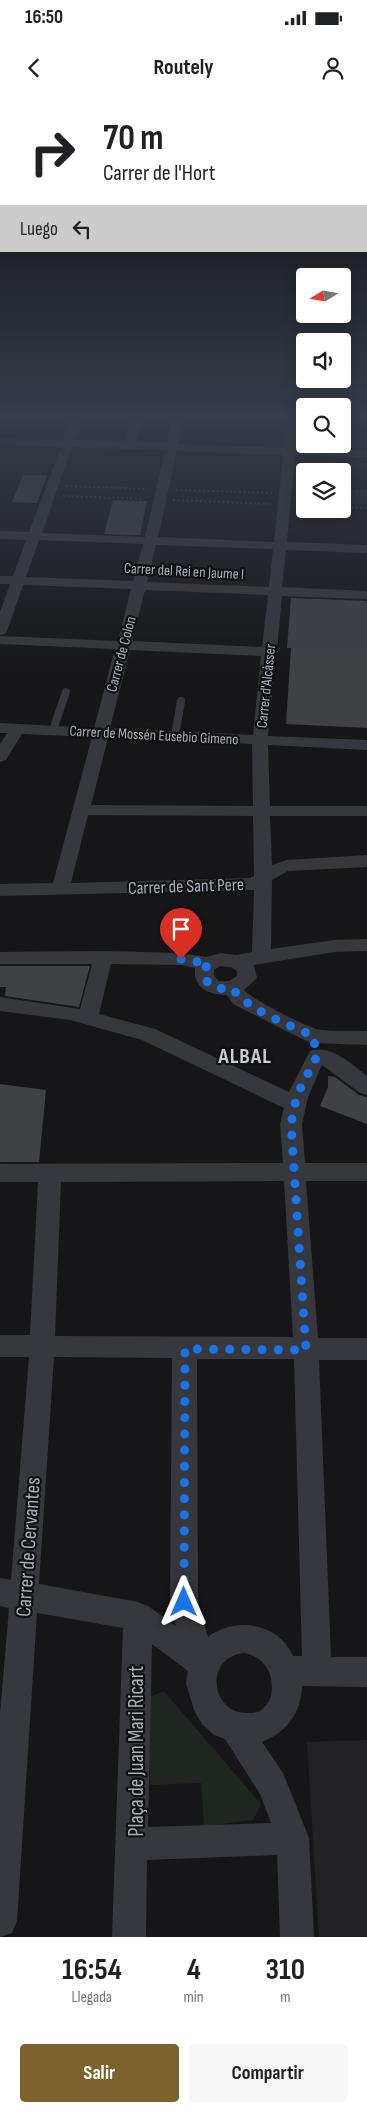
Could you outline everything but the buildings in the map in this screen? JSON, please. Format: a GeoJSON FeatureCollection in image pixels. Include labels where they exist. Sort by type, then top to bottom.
{"type":"FeatureCollection","features":[{"type":"Feature","properties":{"kind":"street"},"geometry":{"type":"LineString","coordinates":[[0,631],[46,504]]}},
{"type":"Feature","properties":{"kind":"street","name":"Carrer de Colon"},"geometry":{"type":"LineString","coordinates":[[60,890],[140,585],[159,504]]}},
{"type":"Feature","properties":{"kind":"street","name":"Carrer d'Alcàsser"},"geometry":{"type":"LineString","coordinates":[[261,955],[263,878],[260,740],[285,504]]}},
{"type":"Feature","properties":{"kind":"street"},"geometry":{"type":"LineString","coordinates":[[0,535],[367,549]]}},
{"type":"Feature","properties":{"kind":"street","name":"Carrer del Rei en Jaume I"},"geometry":{"type":"LineString","coordinates":[[0,580],[367,595]]}},
{"type":"Feature","properties":{"kind":"street"},"geometry":{"type":"LineString","coordinates":[[0,640],[270,652]]}},
{"type":"Feature","properties":{"kind":"street","name":"Carrer de Mossén Eusebio Gimeno"},"geometry":{"type":"LineString","coordinates":[[0,728],[367,745]]}},
{"type":"Feature","properties":{"kind":"street"},"geometry":{"type":"LineString","coordinates":[[0,757],[18,728]]}},
{"type":"Feature","properties":{"kind":"street"},"geometry":{"type":"LineString","coordinates":[[81,810],[367,811]]}},
{"type":"Feature","properties":{"kind":"street","name":"Carrer de Sant Pere"},"geometry":{"type":"LineString","coordinates":[[0,890],[254,884],[274,870],[287,866],[367,861]]}},
{"type":"Feature","properties":{"kind":"street"},"geometry":{"type":"LineString","coordinates":[[236,960],[246,968],[247,978],[239,986],[218,988],[207,982],[203,972],[209,964],[221,959],[236,960],[334,946],[367,944]]}},
{"type":"Feature","properties":{"kind":"street"},"geometry":{"type":"LineString","coordinates":[[0,958],[103,957],[181,959],[209,964]]}},
{"type":"Feature","properties":{"kind":"street"},"geometry":{"type":"LineString","coordinates":[[88,1017],[103,957]]}},
{"type":"Feature","properties":{"kind":"street"},"geometry":{"type":"LineString","coordinates":[[232,988],[240,998],[315,1046],[367,1088]]}},
{"type":"Feature","properties":{"kind":"street"},"geometry":{"type":"LineString","coordinates":[[0,1004],[70,1012],[148,1034],[295,1104]]}},
{"type":"Feature","properties":{"kind":"street"},"geometry":{"type":"LineString","coordinates":[[315,1046],[367,1038]]}},
{"type":"Feature","properties":{"kind":"street"},"geometry":{"type":"LineString","coordinates":[[315,1046],[295,1104],[291,1124],[306,1350],[317,1670]]}},
{"type":"Feature","properties":{"kind":"street"},"geometry":{"type":"LineString","coordinates":[[0,1173],[367,1172]]}},
{"type":"Feature","properties":{"kind":"street","name":"Carrer de Cervantes"},"geometry":{"type":"LineString","coordinates":[[0,1921],[12,1594],[42,1346],[50,1174]]}},
{"type":"Feature","properties":{"kind":"street"},"geometry":{"type":"LineString","coordinates":[[0,1346],[367,1349]]}},
{"type":"Feature","properties":{"kind":"street"},"geometry":{"type":"LineString","coordinates":[[185,1349],[184,1602],[202,1664],[202,1692],[207,1707],[216,1718],[236,1729],[272,1784],[292,1838],[297,1937]]}},
{"type":"Feature","properties":{"kind":"street"},"geometry":{"type":"LineString","coordinates":[[12,1594],[138,1616],[202,1664]]}},
{"type":"Feature","properties":{"kind":"street","name":"Plaça de Juan Mari Ricart"},"geometry":{"type":"LineString","coordinates":[[138,1616],[132,1844],[292,1838]]}},
{"type":"Feature","properties":{"kind":"street"},"geometry":{"type":"LineString","coordinates":[[202,1664],[214,1649],[226,1641],[244,1638],[262,1642],[276,1654],[286,1671],[288,1691],[283,1707],[276,1716],[264,1726],[251,1729],[236,1729]]}},
{"type":"Feature","properties":{"kind":"street"},"geometry":{"type":"LineString","coordinates":[[286,1671],[367,1672]]}},
{"type":"Feature","properties":{"kind":"street"},"geometry":{"type":"LineString","coordinates":[[129,1937],[132,1844]]}},
{"type":"Feature","properties":{"kind":"lane"},"geometry":{"type":"LineString","coordinates":[[53,730],[66,692]]}},
{"type":"Feature","properties":{"kind":"lane"},"geometry":{"type":"LineString","coordinates":[[175,736],[181,701]]}},
{"type":"Feature","properties":{"kind":"path"},"geometry":{"type":"LineString","coordinates":[[351,507],[367,508]]}},
{"type":"Feature","properties":{"kind":"shaded area"},"geometry":{"type":"Polygon","coordinates":[[[164,1691],[261,1804],[253,1820],[204,1826],[201,1783],[150,1785],[147,1698],[164,1691]]]}},
{"type":"Feature","properties":{"kind":"shaded area"},"geometry":{"type":"Polygon","coordinates":[[[367,1740],[367,1937],[319,1937],[307,1742],[367,1740]]]}},
{"type":"Feature","properties":{"kind":"district","name":"ALBAL"},"geometry":{"type":"Point","coordinates":[245,1055]}},
{"type":"Feature","properties":{"kind":"route"},"geometry":{"type":"LineString","coordinates":[[181,959],[209,964],[203,972],[207,982],[212,986],[225,989],[232,988],[240,998],[254,1007],[313,1036],[317,1056],[306,1073],[295,1104],[291,1124],[306,1350],[185,1349],[184,1602]]}}]}
